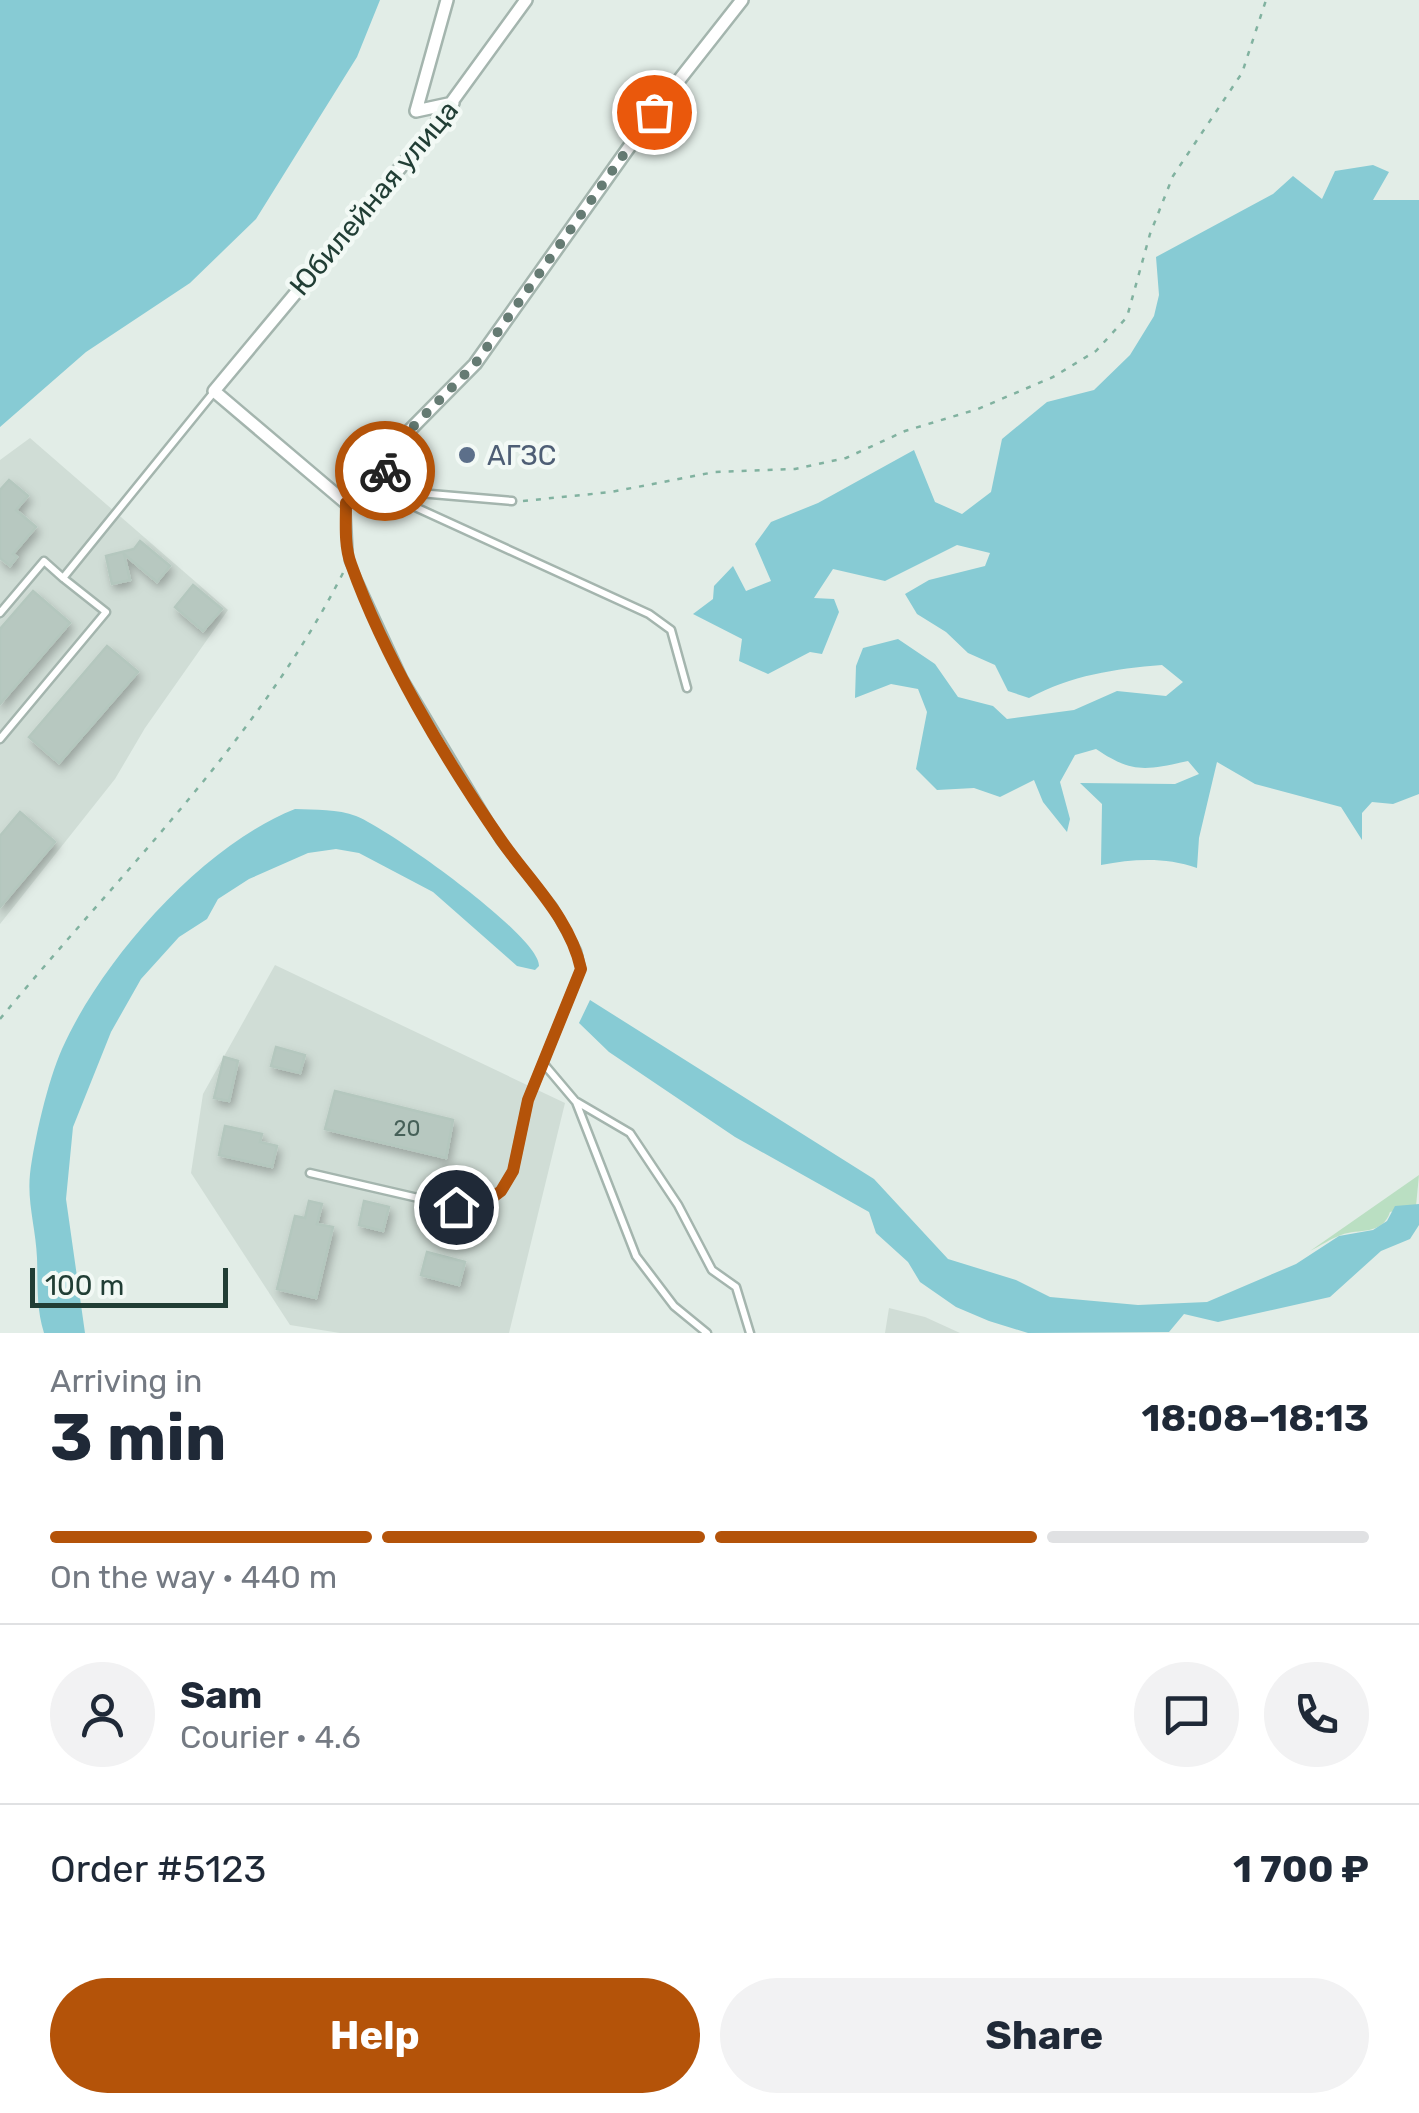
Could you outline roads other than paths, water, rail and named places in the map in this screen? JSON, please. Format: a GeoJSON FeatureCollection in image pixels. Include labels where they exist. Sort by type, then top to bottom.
{"type":"FeatureCollection","features":[{"type":"Feature","properties":{"kind":"street"},"geometry":{"type":"LineString","coordinates":[[447,0],[416,111],[453,103]]}},
{"type":"Feature","properties":{"kind":"street","name":"Юбилейная улица"},"geometry":{"type":"LineString","coordinates":[[214,391],[453,103],[526,0]]}},
{"type":"Feature","properties":{"kind":"street"},"geometry":{"type":"LineString","coordinates":[[214,391],[346,503],[376,490],[404,436],[475,364],[624,153],[742,0]]}},
{"type":"Feature","properties":{"kind":"lane"},"geometry":{"type":"LineString","coordinates":[[63,578],[214,391]]}},
{"type":"Feature","properties":{"kind":"lane"},"geometry":{"type":"LineString","coordinates":[[376,490],[512,501]]}},
{"type":"Feature","properties":{"kind":"lane"},"geometry":{"type":"LineString","coordinates":[[376,490],[649,614],[671,630],[687,688]]}},
{"type":"Feature","properties":{"kind":"lane"},"geometry":{"type":"LineString","coordinates":[[310,1174],[456,1207],[489,1200],[501,1191],[513,1171],[528,1100],[578,987],[581,969],[578,951],[553,907],[500,840],[403,678],[349,561],[346,503]]}},
{"type":"Feature","properties":{"kind":"lane"},"geometry":{"type":"LineString","coordinates":[[0,613],[44,561],[106,612],[0,739]]}},
{"type":"Feature","properties":{"kind":"lane"},"geometry":{"type":"LineString","coordinates":[[542,1063],[576,1102],[630,1133],[678,1205],[712,1270],[736,1287],[750,1333]]}},
{"type":"Feature","properties":{"kind":"lane"},"geometry":{"type":"LineString","coordinates":[[576,1102],[636,1256],[674,1306],[707,1333]]}},
{"type":"Feature","properties":{"kind":"water"},"geometry":{"type":"Polygon","coordinates":[[[0,0],[380,0],[357,57],[256,219],[190,283],[86,352],[0,427],[0,0]]]}},
{"type":"Feature","properties":{"kind":"water"},"geometry":{"type":"Polygon","coordinates":[[[1373,165],[1389,172],[1373,200],[1419,200],[1419,794],[1393,804],[1372,802],[1362,813],[1362,840],[1341,807],[1255,784],[1217,762],[1199,838],[1197,868],[1149,860],[1101,865],[1102,804],[1080,783],[1175,784],[1199,774],[1188,761],[1140,768],[1120,763],[1096,749],[1075,755],[1060,782],[1070,819],[1067,832],[1043,802],[1034,780],[1000,797],[974,788],[937,790],[916,769],[927,712],[918,689],[891,684],[855,698],[856,666],[863,648],[898,639],[935,664],[958,697],[993,706],[1007,719],[1074,710],[1117,691],[1166,696],[1183,682],[1162,665],[1094,674],[1029,698],[1008,691],[995,665],[968,653],[946,632],[917,614],[905,594],[929,580],[985,566],[990,553],[957,545],[885,581],[833,569],[814,598],[834,599],[839,612],[822,654],[810,652],[768,674],[739,661],[742,639],[693,614],[713,599],[714,586],[733,566],[746,591],[771,581],[755,544],[771,522],[818,503],[914,450],[935,502],[962,514],[991,492],[1002,439],[1047,402],[1094,390],[1130,355],[1154,316],[1159,295],[1156,257],[1273,194],[1293,176],[1322,199],[1335,171],[1373,165]]]}},
{"type":"Feature","properties":{"kind":"water"},"geometry":{"type":"Polygon","coordinates":[[[295,809],[356,816],[399,841],[490,909],[533,951],[539,966],[535,970],[517,966],[433,892],[359,853],[336,849],[308,853],[249,879],[218,899],[207,919],[179,937],[141,979],[111,1032],[73,1127],[66,1199],[85,1333],[44,1333],[30,1174],[42,1111],[62,1049],[102,979],[159,909],[225,849],[295,809]]]}},
{"type":"Feature","properties":{"kind":"water"},"geometry":{"type":"Polygon","coordinates":[[[590,1000],[874,1179],[948,1259],[1016,1280],[1050,1297],[1138,1305],[1207,1302],[1296,1264],[1339,1236],[1373,1230],[1387,1221],[1395,1206],[1419,1204],[1419,1225],[1410,1239],[1381,1251],[1330,1297],[1218,1322],[1184,1314],[1169,1332],[1028,1333],[956,1307],[920,1282],[908,1262],[876,1233],[869,1212],[735,1137],[609,1052],[579,1023],[590,1000]]]}},
{"type":"Feature","properties":{"kind":"place","name":"АГЗС"},"geometry":{"type":"Point","coordinates":[467,455]}}]}
